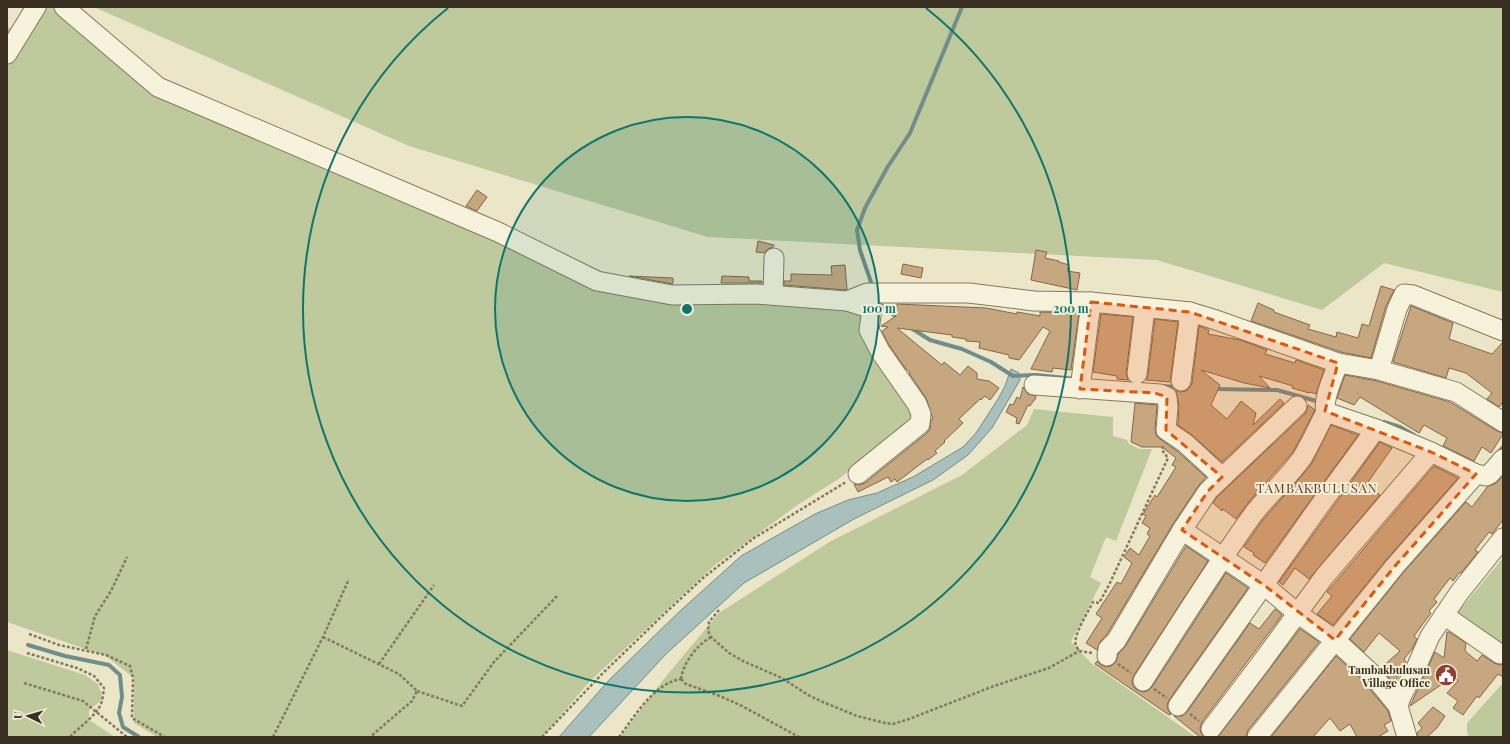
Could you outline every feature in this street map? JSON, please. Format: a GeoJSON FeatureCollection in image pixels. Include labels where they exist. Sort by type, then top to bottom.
{"type":"FeatureCollection","features":[{"type":"Feature","properties":{"kind":"street"},"geometry":{"type":"LineString","coordinates":[[7,54],[36,7]]}},
{"type":"Feature","properties":{"kind":"street"},"geometry":{"type":"LineString","coordinates":[[64,7],[158,87],[498,232],[572,270],[597,281],[672,296],[773,295],[847,301],[872,308],[869,330],[880,351],[918,404],[922,414],[920,424],[858,474]]}},
{"type":"Feature","properties":{"kind":"street"},"geometry":{"type":"LineString","coordinates":[[773,295],[774,258]]}},
{"type":"Feature","properties":{"kind":"street"},"geometry":{"type":"LineString","coordinates":[[847,301],[874,293],[969,293],[1034,301],[1091,302],[1190,312],[1338,363],[1379,370],[1456,392],[1503,422]]}},
{"type":"Feature","properties":{"kind":"street"},"geometry":{"type":"LineString","coordinates":[[1379,370],[1397,309],[1404,294],[1413,295],[1503,331]]}},
{"type":"Feature","properties":{"kind":"street"},"geometry":{"type":"LineString","coordinates":[[1081,381],[1091,302]]}},
{"type":"Feature","properties":{"kind":"street"},"geometry":{"type":"LineString","coordinates":[[1137,374],[1145,308]]}},
{"type":"Feature","properties":{"kind":"street"},"geometry":{"type":"LineString","coordinates":[[1180,381],[1190,312]]}},
{"type":"Feature","properties":{"kind":"street"},"geometry":{"type":"LineString","coordinates":[[1143,681],[1255,512],[1302,458],[1314,436],[1326,406],[1338,363]]}},
{"type":"Feature","properties":{"kind":"street"},"geometry":{"type":"LineString","coordinates":[[1034,385],[1081,381],[1160,394],[1167,397],[1168,407],[1166,430],[1185,443],[1222,477]]}},
{"type":"Feature","properties":{"kind":"street"},"geometry":{"type":"LineString","coordinates":[[1107,656],[1108,649],[1116,641],[1182,530],[1208,491],[1297,406]]}},
{"type":"Feature","properties":{"kind":"street"},"geometry":{"type":"LineString","coordinates":[[1326,406],[1431,452],[1476,474],[1486,476],[1490,474],[1503,459]]}},
{"type":"Feature","properties":{"kind":"street"},"geometry":{"type":"LineString","coordinates":[[1178,706],[1318,508],[1376,429]]}},
{"type":"Feature","properties":{"kind":"street"},"geometry":{"type":"LineString","coordinates":[[1211,729],[1261,664],[1297,613],[1354,541],[1431,452]]}},
{"type":"Feature","properties":{"kind":"street"},"geometry":{"type":"LineString","coordinates":[[1257,737],[1394,566],[1476,474]]}},
{"type":"Feature","properties":{"kind":"street"},"geometry":{"type":"LineString","coordinates":[[1182,530],[1264,585],[1297,613],[1335,640],[1371,673],[1398,706],[1407,737]]}},
{"type":"Feature","properties":{"kind":"street"},"geometry":{"type":"LineString","coordinates":[[1398,706],[1430,636],[1459,593],[1503,538]]}},
{"type":"Feature","properties":{"kind":"street"},"geometry":{"type":"LineString","coordinates":[[1444,615],[1500,654]]}},
{"type":"Feature","properties":{"kind":"path"},"geometry":{"type":"LineString","coordinates":[[1079,651],[1076,646],[1078,631],[1094,602],[1099,603],[1109,585],[1168,458],[1162,450],[1168,432]]}},
{"type":"Feature","properties":{"kind":"path"},"geometry":{"type":"LineString","coordinates":[[542,737],[608,669],[703,578],[754,538],[858,474]]}},
{"type":"Feature","properties":{"kind":"path"},"geometry":{"type":"LineString","coordinates":[[86,649],[95,616],[110,591],[127,557]]}},
{"type":"Feature","properties":{"kind":"path"},"geometry":{"type":"LineString","coordinates":[[273,737],[323,637],[349,579]]}},
{"type":"Feature","properties":{"kind":"path"},"geometry":{"type":"LineString","coordinates":[[379,664],[434,585]]}},
{"type":"Feature","properties":{"kind":"path"},"geometry":{"type":"LineString","coordinates":[[323,637],[399,674],[417,691],[462,706],[494,662],[557,596]]}},
{"type":"Feature","properties":{"kind":"path"},"geometry":{"type":"LineString","coordinates":[[719,610],[709,622],[708,631],[710,638],[729,653],[743,661],[782,678],[808,695],[857,716],[885,723],[893,724],[994,686],[1049,668],[1079,651],[1107,656],[1178,706]]}},
{"type":"Feature","properties":{"kind":"path"},"geometry":{"type":"LineString","coordinates":[[30,634],[59,644],[86,649],[106,655],[130,666],[133,678],[132,718],[165,737]]}},
{"type":"Feature","properties":{"kind":"path"},"geometry":{"type":"LineString","coordinates":[[681,679],[684,669],[691,656],[704,641],[710,638]]}},
{"type":"Feature","properties":{"kind":"path"},"geometry":{"type":"LineString","coordinates":[[27,653],[77,668],[94,676],[104,688],[102,702],[97,712],[80,726],[70,737]]}},
{"type":"Feature","properties":{"kind":"path"},"geometry":{"type":"LineString","coordinates":[[619,737],[641,707],[658,690],[673,680],[681,679]]}},
{"type":"Feature","properties":{"kind":"path"},"geometry":{"type":"LineString","coordinates":[[681,679],[686,684],[720,696],[742,706],[799,737]]}},
{"type":"Feature","properties":{"kind":"path"},"geometry":{"type":"LineString","coordinates":[[24,682],[83,701],[127,737]]}},
{"type":"Feature","properties":{"kind":"path"},"geometry":{"type":"LineString","coordinates":[[370,737],[412,701],[417,691]]}},
{"type":"Feature","properties":{"kind":"highlighted area"},"geometry":{"type":"Polygon","coordinates":[[[1091,302],[1190,312],[1338,363],[1325,411],[1431,452],[1476,474],[1395,566],[1335,640],[1264,585],[1182,530],[1208,491],[1222,477],[1166,430],[1167,397],[1155,393],[1080,389],[1091,302]]]}},
{"type":"Feature","properties":{"kind":"green space"},"geometry":{"type":"Polygon","coordinates":[[[43,7],[54,7],[101,46],[146,88],[549,263],[722,299],[866,311],[911,406],[910,420],[905,429],[837,480],[799,504],[715,565],[591,680],[542,737],[157,737],[134,723],[134,678],[106,656],[7,622],[7,27],[24,33],[43,7]]]}},
{"type":"Feature","properties":{"kind":"green space"},"geometry":{"type":"Polygon","coordinates":[[[94,7],[1503,7],[1503,292],[1384,263],[1322,310],[1157,260],[708,237],[409,146],[94,7]]]}},
{"type":"Feature","properties":{"kind":"green space"},"geometry":{"type":"Polygon","coordinates":[[[1034,409],[1113,417],[1113,436],[1127,440],[1129,444],[1140,449],[1152,449],[1116,541],[1106,537],[1090,577],[1101,583],[1071,642],[1091,663],[1196,737],[620,737],[667,675],[719,613],[831,541],[962,475],[1027,425],[1034,409]]]}},
{"type":"Feature","properties":{"kind":"green space"},"geometry":{"type":"Polygon","coordinates":[[[1503,558],[1503,653],[1460,622],[1458,612],[1503,558]]]}},
{"type":"Feature","properties":{"kind":"green space"},"geometry":{"type":"Polygon","coordinates":[[[7,650],[85,675],[98,684],[103,699],[89,710],[89,720],[115,737],[7,737],[7,650]]]}},
{"type":"Feature","properties":{"kind":"green space"},"geometry":{"type":"Polygon","coordinates":[[[1503,683],[1503,737],[1469,737],[1467,732],[1467,723],[1503,683]]]}},
{"type":"Feature","properties":{"kind":"water"},"geometry":{"type":"Polygon","coordinates":[[[1011,369],[1019,373],[1020,380],[992,428],[968,455],[933,480],[854,519],[744,583],[666,654],[589,737],[559,737],[609,680],[679,612],[741,556],[815,514],[848,500],[877,493],[913,477],[963,447],[976,433],[998,399],[1005,386],[1011,369]]]}},
{"type":"Feature","properties":{"kind":"building"},"geometry":{"type":"Polygon","coordinates":[[[477,190],[487,197],[477,211],[466,206],[477,190]]]}},
{"type":"Feature","properties":{"kind":"building"},"geometry":{"type":"Polygon","coordinates":[[[758,241],[774,245],[764,253],[756,252],[758,241]]]}},
{"type":"Feature","properties":{"kind":"building"},"geometry":{"type":"Polygon","coordinates":[[[1036,250],[1047,252],[1045,258],[1069,265],[1067,271],[1080,273],[1077,290],[1031,280],[1036,250]]]}},
{"type":"Feature","properties":{"kind":"building"},"geometry":{"type":"Polygon","coordinates":[[[903,264],[923,268],[921,278],[901,274],[903,264]]]}},
{"type":"Feature","properties":{"kind":"building"},"geometry":{"type":"Polygon","coordinates":[[[845,265],[847,289],[845,290],[784,285],[784,281],[791,281],[791,274],[832,275],[831,266],[845,265]]]}},
{"type":"Feature","properties":{"kind":"building"},"geometry":{"type":"Polygon","coordinates":[[[629,276],[673,278],[673,284],[629,276]]]}},
{"type":"Feature","properties":{"kind":"building"},"geometry":{"type":"Polygon","coordinates":[[[722,276],[749,277],[749,281],[762,281],[762,283],[721,283],[722,276]]]}},
{"type":"Feature","properties":{"kind":"building"},"geometry":{"type":"Polygon","coordinates":[[[1381,286],[1394,290],[1386,306],[1371,358],[1341,352],[1251,321],[1258,303],[1274,310],[1274,312],[1310,325],[1308,329],[1336,337],[1337,332],[1358,338],[1362,324],[1369,326],[1381,286]]]}},
{"type":"Feature","properties":{"kind":"building"},"geometry":{"type":"Polygon","coordinates":[[[897,304],[986,308],[1017,314],[1017,312],[1040,316],[1040,312],[1079,313],[1071,370],[1053,368],[1052,372],[1031,369],[1050,331],[1043,327],[1019,360],[1009,358],[1009,355],[979,348],[980,342],[966,341],[966,339],[952,337],[952,335],[897,328],[942,365],[944,362],[960,375],[968,366],[977,373],[977,379],[989,381],[999,388],[990,400],[985,396],[981,400],[980,399],[959,419],[963,423],[935,451],[937,453],[928,460],[927,459],[897,482],[895,479],[891,482],[888,477],[858,492],[854,484],[859,485],[865,483],[927,433],[930,429],[931,420],[933,419],[926,398],[909,373],[910,372],[905,368],[889,345],[882,331],[888,327],[881,326],[896,316],[897,304]]]}},
{"type":"Feature","properties":{"kind":"building"},"geometry":{"type":"Polygon","coordinates":[[[1411,306],[1453,323],[1449,339],[1492,354],[1503,342],[1503,402],[1499,407],[1487,399],[1492,393],[1466,373],[1449,368],[1446,378],[1393,362],[1411,306]]]}},
{"type":"Feature","properties":{"kind":"building"},"geometry":{"type":"Polygon","coordinates":[[[1101,314],[1133,317],[1126,373],[1128,380],[1117,379],[1117,376],[1093,372],[1101,314]]]}},
{"type":"Feature","properties":{"kind":"building"},"geometry":{"type":"Polygon","coordinates":[[[1155,319],[1178,322],[1170,382],[1146,380],[1148,375],[1155,319]]]}},
{"type":"Feature","properties":{"kind":"building"},"geometry":{"type":"Polygon","coordinates":[[[1199,326],[1209,330],[1208,334],[1240,340],[1267,350],[1265,354],[1295,363],[1296,360],[1324,370],[1316,394],[1292,388],[1293,386],[1259,376],[1270,388],[1244,383],[1201,370],[1220,385],[1211,405],[1227,419],[1241,401],[1256,413],[1253,425],[1280,399],[1284,403],[1222,462],[1192,435],[1178,425],[1179,406],[1176,390],[1180,392],[1186,391],[1192,383],[1199,326]]]}},
{"type":"Feature","properties":{"kind":"building"},"geometry":{"type":"Polygon","coordinates":[[[1345,375],[1377,381],[1450,402],[1503,434],[1491,453],[1482,447],[1474,461],[1443,446],[1447,438],[1424,425],[1419,433],[1360,397],[1354,405],[1337,398],[1345,375]]]}},
{"type":"Feature","properties":{"kind":"building"},"geometry":{"type":"Polygon","coordinates":[[[1023,387],[1028,394],[1036,396],[1035,400],[1030,406],[1028,405],[1019,424],[1016,423],[1017,418],[1006,412],[1010,404],[1013,405],[1017,397],[1020,399],[1023,387]]]}},
{"type":"Feature","properties":{"kind":"building"},"geometry":{"type":"Polygon","coordinates":[[[1135,403],[1157,405],[1156,435],[1206,477],[1173,524],[1107,634],[1100,642],[1097,650],[1086,643],[1102,618],[1096,614],[1117,582],[1121,584],[1132,563],[1124,557],[1130,548],[1139,555],[1150,536],[1147,534],[1150,528],[1142,523],[1146,516],[1143,514],[1155,495],[1157,497],[1176,467],[1172,465],[1176,458],[1162,447],[1142,447],[1131,442],[1135,403]]]}},
{"type":"Feature","properties":{"kind":"building"},"geometry":{"type":"Polygon","coordinates":[[[1308,405],[1315,410],[1293,452],[1251,499],[1236,519],[1223,509],[1222,511],[1213,503],[1216,498],[1305,414],[1308,405]]]}},
{"type":"Feature","properties":{"kind":"building"},"geometry":{"type":"Polygon","coordinates":[[[1331,425],[1358,435],[1265,563],[1253,555],[1254,553],[1244,547],[1263,520],[1311,465],[1331,425]]]}},
{"type":"Feature","properties":{"kind":"building"},"geometry":{"type":"Polygon","coordinates":[[[1380,442],[1392,448],[1366,485],[1380,495],[1309,579],[1295,568],[1283,585],[1279,582],[1380,442]]]}},
{"type":"Feature","properties":{"kind":"building"},"geometry":{"type":"Polygon","coordinates":[[[1434,466],[1458,478],[1387,559],[1333,625],[1317,614],[1332,596],[1327,592],[1434,466]]]}},
{"type":"Feature","properties":{"kind":"building"},"geometry":{"type":"Polygon","coordinates":[[[1503,476],[1503,520],[1492,534],[1489,532],[1475,550],[1478,552],[1461,573],[1459,573],[1453,581],[1450,578],[1434,599],[1437,602],[1429,611],[1431,613],[1414,636],[1417,639],[1412,649],[1404,659],[1406,662],[1394,684],[1381,668],[1400,651],[1379,633],[1364,652],[1350,639],[1403,573],[1466,502],[1472,507],[1488,486],[1495,484],[1503,476]]]}},
{"type":"Feature","properties":{"kind":"building"},"geometry":{"type":"Polygon","coordinates":[[[1186,546],[1208,561],[1134,675],[1132,681],[1133,686],[1137,690],[1143,692],[1148,691],[1152,687],[1226,573],[1248,588],[1169,700],[1167,705],[1171,714],[1169,715],[1095,664],[1097,661],[1106,667],[1111,666],[1116,662],[1118,654],[1125,647],[1186,546]]]}},
{"type":"Feature","properties":{"kind":"building"},"geometry":{"type":"Polygon","coordinates":[[[1275,609],[1282,615],[1202,722],[1200,728],[1204,737],[1200,737],[1174,716],[1182,716],[1187,712],[1250,623],[1259,629],[1275,609]]]}},
{"type":"Feature","properties":{"kind":"building"},"geometry":{"type":"Polygon","coordinates":[[[1300,629],[1319,642],[1248,730],[1246,737],[1218,737],[1300,629]]]}},
{"type":"Feature","properties":{"kind":"building"},"geometry":{"type":"Polygon","coordinates":[[[1447,632],[1466,643],[1465,651],[1477,661],[1482,655],[1494,663],[1499,665],[1503,664],[1503,677],[1498,674],[1479,698],[1477,696],[1463,715],[1453,708],[1458,701],[1447,693],[1458,681],[1454,676],[1410,706],[1435,652],[1444,658],[1447,632]]]}},
{"type":"Feature","properties":{"kind":"building"},"geometry":{"type":"Polygon","coordinates":[[[1336,656],[1363,681],[1388,711],[1391,721],[1384,725],[1388,731],[1378,737],[1357,737],[1350,724],[1340,731],[1330,718],[1313,737],[1271,737],[1336,656]]]}},
{"type":"Feature","properties":{"kind":"building"},"geometry":{"type":"Polygon","coordinates":[[[1433,707],[1445,716],[1437,728],[1427,737],[1418,737],[1417,733],[1422,728],[1418,723],[1433,707]]]}},
{"type":"Feature","properties":{"kind":"waterway"},"geometry":{"type":"LineString","coordinates":[[873,288],[860,250],[857,230],[865,208],[887,168],[910,133],[962,7]]}},
{"type":"Feature","properties":{"kind":"waterway"},"geometry":{"type":"LineString","coordinates":[[876,301],[899,319]]}},
{"type":"Feature","properties":{"kind":"waterway"},"geometry":{"type":"LineString","coordinates":[[911,328],[930,340],[962,349],[991,362],[1013,376],[1036,375],[1076,379]]}},
{"type":"Feature","properties":{"kind":"waterway"},"geometry":{"type":"LineString","coordinates":[[1161,386],[1194,388]]}},
{"type":"Feature","properties":{"kind":"waterway"},"geometry":{"type":"LineString","coordinates":[[1214,389],[1277,390],[1320,402]]}},
{"type":"Feature","properties":{"kind":"waterway"},"geometry":{"type":"LineString","coordinates":[[1384,422],[1400,427],[1414,435]]}},
{"type":"Feature","properties":{"kind":"waterway"},"geometry":{"type":"LineString","coordinates":[[1497,454],[1503,447]]}},
{"type":"Feature","properties":{"kind":"waterway"},"geometry":{"type":"LineString","coordinates":[[28,645],[65,656],[109,665],[120,675],[122,697],[119,713],[123,727],[139,737]]}},
{"type":"Feature","properties":{"kind":"place","name":"Tambakbulusan Village Office"},"geometry":{"type":"Point","coordinates":[1446,675]}},
{"type":"Feature","properties":{"kind":"district","name":"TAMBAKBULUSAN"},"geometry":{"type":"Point","coordinates":[1317,487]}}]}
